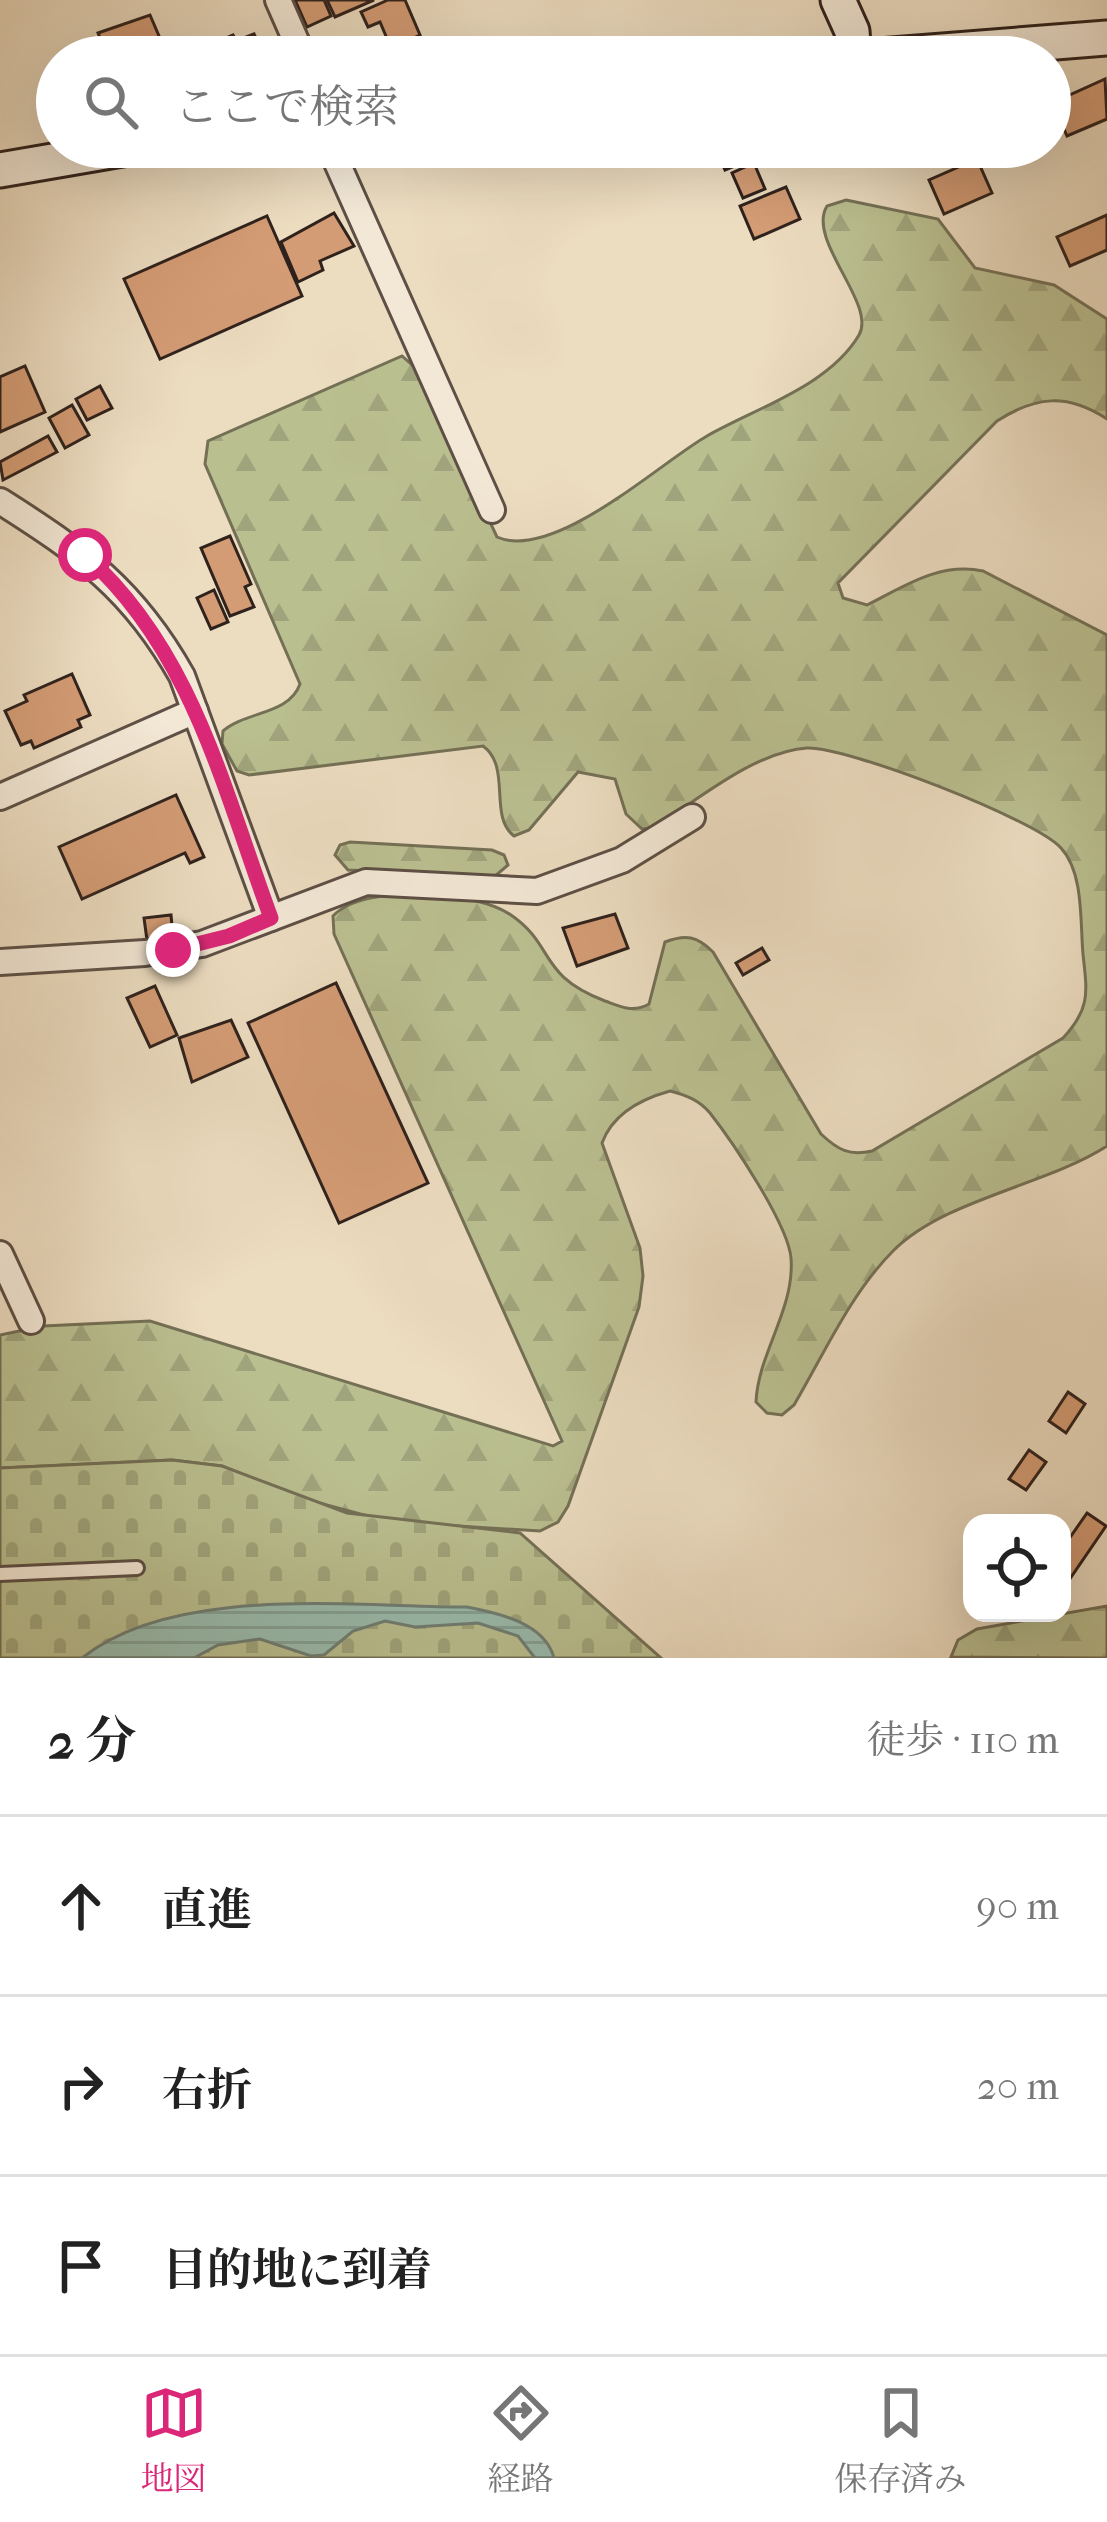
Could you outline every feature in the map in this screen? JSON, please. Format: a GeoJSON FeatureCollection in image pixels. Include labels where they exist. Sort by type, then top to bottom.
{"type":"FeatureCollection","features":[{"type":"Feature","properties":{"kind":"street"},"geometry":{"type":"LineString","coordinates":[[278,0],[294,36]]}},
{"type":"Feature","properties":{"kind":"street"},"geometry":{"type":"LineString","coordinates":[[838,0],[852,36]]}},
{"type":"Feature","properties":{"kind":"street"},"geometry":{"type":"LineString","coordinates":[[1071,41],[1107,38]]}},
{"type":"Feature","properties":{"kind":"street"},"geometry":{"type":"LineString","coordinates":[[0,170],[36,164]]}},
{"type":"Feature","properties":{"kind":"street"},"geometry":{"type":"LineString","coordinates":[[339,168],[492,510]]}},
{"type":"Feature","properties":{"kind":"street"},"geometry":{"type":"LineString","coordinates":[[0,501],[54,532],[114,581],[163,642],[195,710],[271,918]]}},
{"type":"Feature","properties":{"kind":"street"},"geometry":{"type":"LineString","coordinates":[[0,797],[195,710]]}},
{"type":"Feature","properties":{"kind":"street"},"geometry":{"type":"LineString","coordinates":[[0,962],[173,950],[229,936],[366,882],[537,891],[622,860],[692,817]]}},
{"type":"Feature","properties":{"kind":"street"},"geometry":{"type":"LineString","coordinates":[[0,1254],[31,1321]]}},
{"type":"Feature","properties":{"kind":"lane"},"geometry":{"type":"LineString","coordinates":[[0,1574],[137,1568]]}},
{"type":"Feature","properties":{"kind":"green space"},"geometry":{"type":"Polygon","coordinates":[[[846,200],[938,219],[975,268],[1054,285],[1107,319],[1107,419],[1078,405],[1052,401],[1025,406],[997,421],[838,583],[843,598],[867,605],[937,573],[983,571],[1107,635],[1107,1146],[940,1218],[893,1251],[864,1286],[794,1405],[782,1415],[767,1413],[756,1402],[791,1277],[788,1243],[770,1205],[745,1162],[701,1105],[670,1091],[629,1109],[613,1123],[602,1143],[640,1248],[639,1307],[568,1506],[558,1522],[540,1531],[390,1522],[297,1497],[222,1466],[172,1460],[0,1468],[0,1335],[43,1326],[150,1321],[553,1446],[562,1441],[334,934],[333,916],[348,905],[369,898],[420,894],[494,907],[525,927],[568,981],[627,1008],[649,1004],[665,942],[685,937],[696,940],[713,952],[821,1134],[850,1152],[872,1151],[1063,1038],[1072,1027],[1083,1008],[1086,989],[1080,898],[1068,858],[1044,835],[1016,820],[898,771],[828,751],[787,751],[746,768],[653,828],[642,829],[626,814],[615,779],[578,772],[529,830],[514,836],[502,816],[496,766],[483,746],[249,775],[237,771],[222,744],[223,731],[287,702],[300,684],[205,464],[208,441],[402,356],[420,372],[497,537],[521,541],[547,535],[606,506],[707,436],[811,382],[846,353],[862,322],[823,220],[827,206],[846,200]]]}},
{"type":"Feature","properties":{"kind":"green space"},"geometry":{"type":"Polygon","coordinates":[[[340,845],[492,850],[504,855],[508,865],[494,877],[348,870],[335,855],[340,845]]]}},
{"type":"Feature","properties":{"kind":"green space"},"geometry":{"type":"Polygon","coordinates":[[[172,1460],[222,1466],[347,1513],[520,1533],[661,1658],[0,1658],[0,1468],[172,1460]]]}},
{"type":"Feature","properties":{"kind":"green space"},"geometry":{"type":"Polygon","coordinates":[[[1107,1606],[1107,1658],[951,1657],[958,1640],[977,1629],[1017,1622],[1071,1622],[1071,1612],[1107,1606]]]}},
{"type":"Feature","properties":{"kind":"shaded area"},"geometry":{"type":"Polygon","coordinates":[[[319,1604],[467,1607],[531,1628],[554,1658],[535,1658],[518,1636],[478,1623],[415,1627],[385,1621],[353,1631],[324,1655],[311,1656],[260,1639],[218,1645],[194,1658],[82,1658],[120,1635],[214,1609],[319,1604]]]}},
{"type":"Feature","properties":{"kind":"building"},"geometry":{"type":"Polygon","coordinates":[[[295,0],[324,0],[331,16],[307,27],[295,0]]]}},
{"type":"Feature","properties":{"kind":"building"},"geometry":{"type":"Polygon","coordinates":[[[327,0],[374,0],[335,17],[327,0]]]}},
{"type":"Feature","properties":{"kind":"building"},"geometry":{"type":"Polygon","coordinates":[[[388,0],[405,0],[420,35],[386,36],[380,22],[368,27],[361,12],[388,0]]]}},
{"type":"Feature","properties":{"kind":"building"},"geometry":{"type":"Polygon","coordinates":[[[150,15],[159,36],[99,36],[150,15]]]}},
{"type":"Feature","properties":{"kind":"building"},"geometry":{"type":"Polygon","coordinates":[[[1105,79],[1107,119],[1071,134],[1071,94],[1105,79]]]}},
{"type":"Feature","properties":{"kind":"building"},"geometry":{"type":"Polygon","coordinates":[[[756,168],[765,189],[743,198],[732,173],[756,168]]]}},
{"type":"Feature","properties":{"kind":"building"},"geometry":{"type":"Polygon","coordinates":[[[956,168],[981,168],[992,193],[944,214],[929,180],[956,168]]]}},
{"type":"Feature","properties":{"kind":"building"},"geometry":{"type":"Polygon","coordinates":[[[786,187],[800,219],[754,239],[740,206],[786,187]]]}},
{"type":"Feature","properties":{"kind":"building"},"geometry":{"type":"Polygon","coordinates":[[[334,213],[354,246],[320,261],[323,270],[298,282],[281,242],[334,213]]]}},
{"type":"Feature","properties":{"kind":"building"},"geometry":{"type":"Polygon","coordinates":[[[1107,215],[1107,250],[1070,266],[1057,237],[1107,215]]]}},
{"type":"Feature","properties":{"kind":"building"},"geometry":{"type":"Polygon","coordinates":[[[267,216],[302,296],[160,359],[124,279],[267,216]]]}},
{"type":"Feature","properties":{"kind":"building"},"geometry":{"type":"Polygon","coordinates":[[[25,366],[45,412],[0,432],[0,377],[25,366]]]}},
{"type":"Feature","properties":{"kind":"building"},"geometry":{"type":"Polygon","coordinates":[[[100,386],[112,408],[87,420],[76,399],[100,386]]]}},
{"type":"Feature","properties":{"kind":"building"},"geometry":{"type":"Polygon","coordinates":[[[72,405],[89,435],[65,448],[49,418],[72,405]]]}},
{"type":"Feature","properties":{"kind":"building"},"geometry":{"type":"Polygon","coordinates":[[[48,436],[57,452],[3,480],[0,462],[48,436]]]}},
{"type":"Feature","properties":{"kind":"building"},"geometry":{"type":"Polygon","coordinates":[[[230,536],[251,584],[245,587],[254,607],[230,616],[201,548],[230,536]]]}},
{"type":"Feature","properties":{"kind":"building"},"geometry":{"type":"Polygon","coordinates":[[[214,590],[228,622],[211,629],[197,598],[214,590]]]}},
{"type":"Feature","properties":{"kind":"building"},"geometry":{"type":"Polygon","coordinates":[[[72,674],[90,715],[78,720],[81,727],[34,748],[31,741],[21,745],[5,711],[27,701],[24,695],[72,674]]]}},
{"type":"Feature","properties":{"kind":"building"},"geometry":{"type":"Polygon","coordinates":[[[176,795],[204,857],[190,863],[185,853],[82,899],[59,847],[176,795]]]}},
{"type":"Feature","properties":{"kind":"building"},"geometry":{"type":"Polygon","coordinates":[[[615,914],[628,948],[577,966],[563,928],[615,914]]]}},
{"type":"Feature","properties":{"kind":"building"},"geometry":{"type":"Polygon","coordinates":[[[171,915],[173,937],[147,940],[144,918],[171,915]]]}},
{"type":"Feature","properties":{"kind":"building"},"geometry":{"type":"Polygon","coordinates":[[[762,948],[769,960],[743,975],[736,963],[762,948]]]}},
{"type":"Feature","properties":{"kind":"building"},"geometry":{"type":"Polygon","coordinates":[[[336,983],[428,1183],[339,1223],[248,1023],[336,983]]]}},
{"type":"Feature","properties":{"kind":"building"},"geometry":{"type":"Polygon","coordinates":[[[155,986],[177,1035],[150,1047],[127,998],[155,986]]]}},
{"type":"Feature","properties":{"kind":"building"},"geometry":{"type":"Polygon","coordinates":[[[231,1020],[248,1057],[192,1082],[179,1038],[231,1020]]]}},
{"type":"Feature","properties":{"kind":"building"},"geometry":{"type":"Polygon","coordinates":[[[1068,1392],[1085,1404],[1066,1433],[1049,1421],[1068,1392]]]}},
{"type":"Feature","properties":{"kind":"building"},"geometry":{"type":"Polygon","coordinates":[[[1029,1450],[1046,1462],[1026,1490],[1009,1479],[1029,1450]]]}},
{"type":"Feature","properties":{"kind":"building"},"geometry":{"type":"Polygon","coordinates":[[[1087,1513],[1106,1526],[1071,1577],[1071,1536],[1087,1513]]]}},
{"type":"Feature","properties":{"kind":"route"},"geometry":{"type":"LineString","coordinates":[[85,555],[140,610],[182,676],[271,918],[229,936],[173,950]]}}]}
